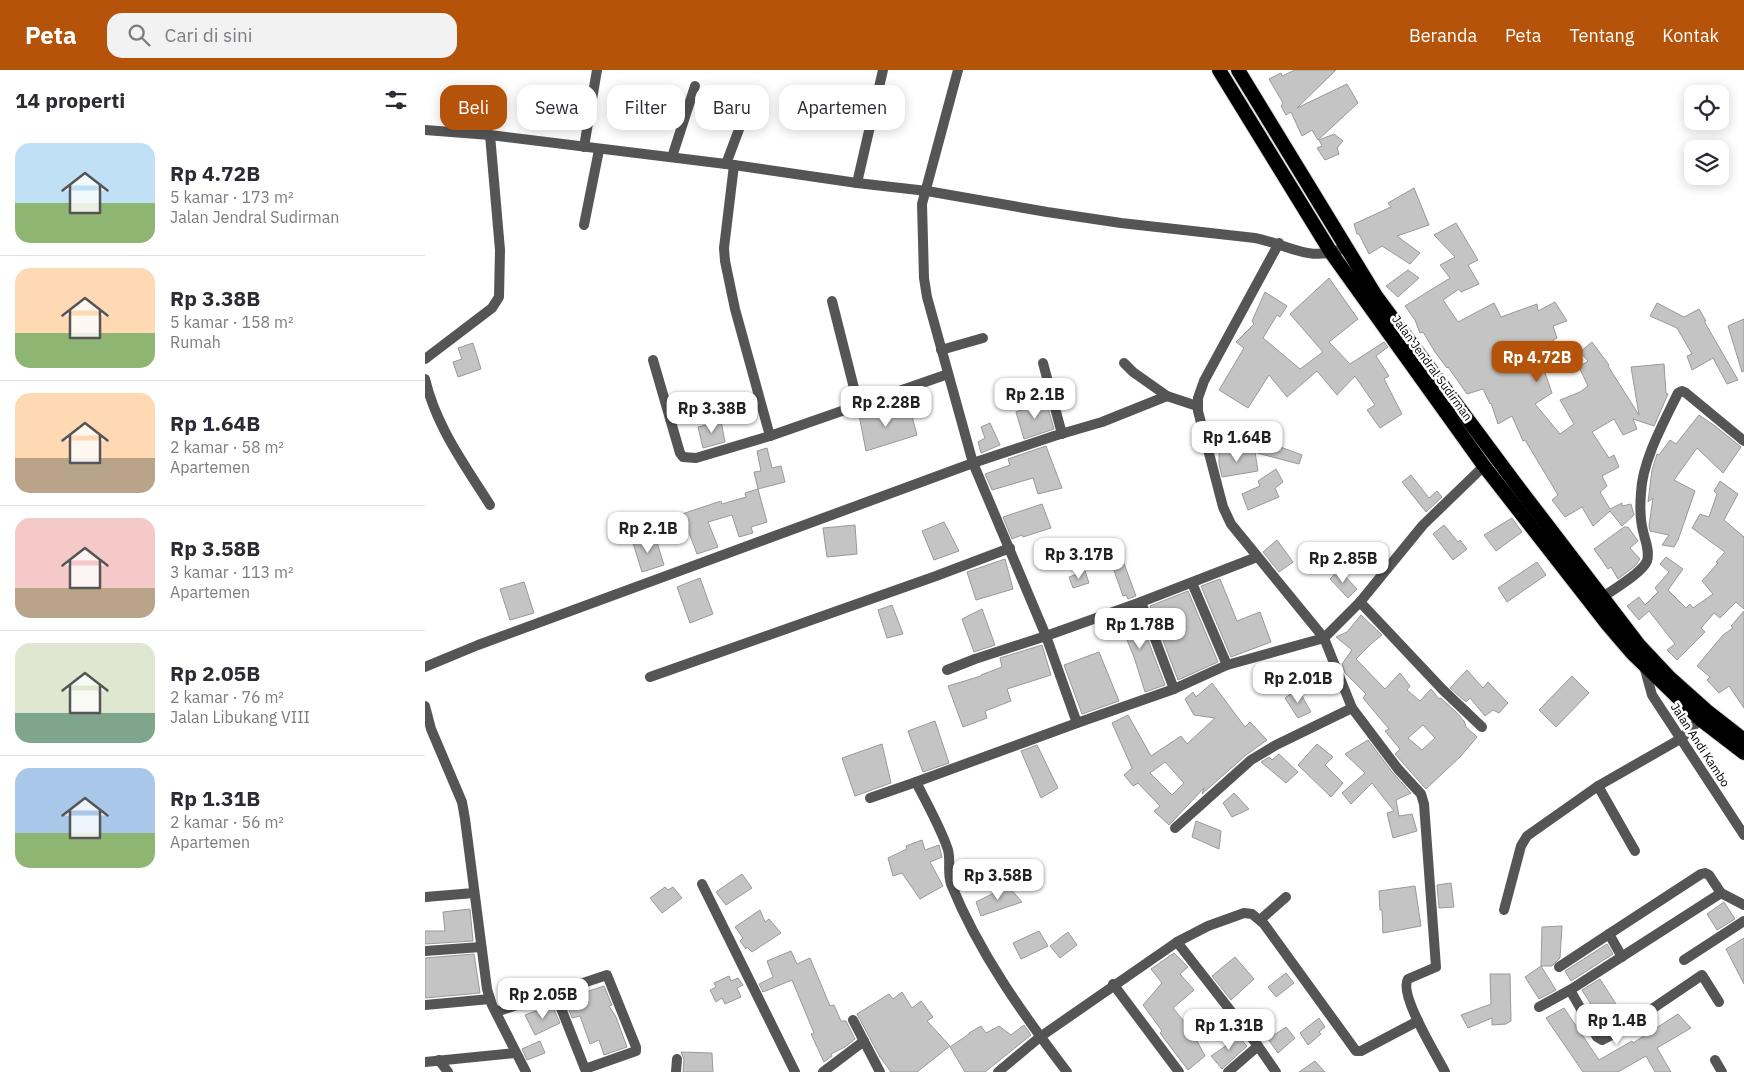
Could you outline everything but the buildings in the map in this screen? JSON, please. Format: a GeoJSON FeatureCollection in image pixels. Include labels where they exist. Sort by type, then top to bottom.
{"type":"FeatureCollection","features":[{"type":"Feature","properties":{"kind":"highway","name":"Jalan Jendral Sudirman"},"geometry":{"type":"LineString","coordinates":[[1219,70],[1332,254],[1382,304],[1515,483],[1639,645],[1647,662]]}},
{"type":"Feature","properties":{"kind":"highway","name":"Jalan Jendral Sudirman"},"geometry":{"type":"LineString","coordinates":[[1238,70],[1346,247],[1355,276],[1484,466],[1608,625],[1647,662]]}},
{"type":"Feature","properties":{"kind":"highway"},"geometry":{"type":"LineString","coordinates":[[1647,662],[1666,685],[1704,715],[1744,753]]}},
{"type":"Feature","properties":{"kind":"highway"},"geometry":{"type":"LineString","coordinates":[[1704,715],[1744,740]]}},
{"type":"Feature","properties":{"kind":"street"},"geometry":{"type":"LineString","coordinates":[[584,148],[597,70]]}},
{"type":"Feature","properties":{"kind":"street"},"geometry":{"type":"LineString","coordinates":[[857,183],[883,70]]}},
{"type":"Feature","properties":{"kind":"street"},"geometry":{"type":"LineString","coordinates":[[958,70],[922,209],[924,278],[927,297],[973,463],[1046,636],[1077,723]]}},
{"type":"Feature","properties":{"kind":"street"},"geometry":{"type":"LineString","coordinates":[[672,157],[695,86]]}},
{"type":"Feature","properties":{"kind":"street"},"geometry":{"type":"LineString","coordinates":[[425,130],[490,135],[599,150],[730,164],[857,183],[927,190],[1047,212],[1121,223],[1255,238],[1279,243],[1310,254],[1332,254],[1346,247]]}},
{"type":"Feature","properties":{"kind":"street"},"geometry":{"type":"LineString","coordinates":[[741,130],[730,164],[724,248],[725,261],[735,309],[770,436]]}},
{"type":"Feature","properties":{"kind":"street"},"geometry":{"type":"LineString","coordinates":[[425,359],[492,308],[499,297],[500,250],[490,135]]}},
{"type":"Feature","properties":{"kind":"street"},"geometry":{"type":"LineString","coordinates":[[584,225],[599,150]]}},
{"type":"Feature","properties":{"kind":"street"},"geometry":{"type":"LineString","coordinates":[[1279,243],[1205,381],[1197,406],[1223,507],[1231,524],[1323,638],[1352,708],[1398,768],[1421,794],[1424,804],[1437,967],[1408,979],[1406,983],[1408,998],[1418,1021],[1445,1072]]}},
{"type":"Feature","properties":{"kind":"street"},"geometry":{"type":"LineString","coordinates":[[832,301],[858,404]]}},
{"type":"Feature","properties":{"kind":"street"},"geometry":{"type":"LineString","coordinates":[[941,350],[983,338]]}},
{"type":"Feature","properties":{"kind":"street"},"geometry":{"type":"LineString","coordinates":[[653,360],[680,454],[683,457],[696,458],[792,429],[858,404],[948,374]]}},
{"type":"Feature","properties":{"kind":"street"},"geometry":{"type":"LineString","coordinates":[[1043,363],[1061,434]]}},
{"type":"Feature","properties":{"kind":"street"},"geometry":{"type":"LineString","coordinates":[[1124,363],[1133,372],[1167,396],[1197,406]]}},
{"type":"Feature","properties":{"kind":"street"},"geometry":{"type":"LineString","coordinates":[[425,379],[430,400],[445,434],[490,505]]}},
{"type":"Feature","properties":{"kind":"street"},"geometry":{"type":"LineString","coordinates":[[1603,597],[1640,570],[1647,559],[1648,553],[1641,513],[1643,478],[1650,456],[1678,393],[1682,391],[1686,393],[1744,441]]}},
{"type":"Feature","properties":{"kind":"street"},"geometry":{"type":"LineString","coordinates":[[425,667],[478,645],[973,463],[1102,422],[1167,396]]}},
{"type":"Feature","properties":{"kind":"street"},"geometry":{"type":"LineString","coordinates":[[870,798],[1174,689],[1227,665],[1323,638],[1360,602],[1423,525],[1484,466]]}},
{"type":"Feature","properties":{"kind":"street"},"geometry":{"type":"LineString","coordinates":[[650,677],[1010,548]]}},
{"type":"Feature","properties":{"kind":"street"},"geometry":{"type":"LineString","coordinates":[[947,670],[1141,602],[1257,557]]}},
{"type":"Feature","properties":{"kind":"street"},"geometry":{"type":"LineString","coordinates":[[1191,582],[1227,665]]}},
{"type":"Feature","properties":{"kind":"street"},"geometry":{"type":"LineString","coordinates":[[1141,602],[1174,689]]}},
{"type":"Feature","properties":{"kind":"street"},"geometry":{"type":"LineString","coordinates":[[1360,602],[1443,690],[1482,727]]}},
{"type":"Feature","properties":{"kind":"street","name":"Jalan Andi Kambo"},"geometry":{"type":"LineString","coordinates":[[1647,662],[1652,695],[1744,835]]}},
{"type":"Feature","properties":{"kind":"street"},"geometry":{"type":"LineString","coordinates":[[425,706],[431,730],[462,802],[483,971],[490,999],[526,1072]]}},
{"type":"Feature","properties":{"kind":"street"},"geometry":{"type":"LineString","coordinates":[[1175,828],[1251,760],[1276,745],[1352,708]]}},
{"type":"Feature","properties":{"kind":"street"},"geometry":{"type":"LineString","coordinates":[[1504,910],[1521,846],[1527,836],[1598,786],[1682,738],[1704,715]]}},
{"type":"Feature","properties":{"kind":"street"},"geometry":{"type":"LineString","coordinates":[[916,782],[945,844],[949,856],[949,876],[960,906],[981,948],[1040,1037],[1067,1072]]}},
{"type":"Feature","properties":{"kind":"street"},"geometry":{"type":"LineString","coordinates":[[1598,786],[1635,851]]}},
{"type":"Feature","properties":{"kind":"street"},"geometry":{"type":"LineString","coordinates":[[1559,967],[1701,874],[1705,873],[1709,876],[1721,893],[1744,905]]}},
{"type":"Feature","properties":{"kind":"street"},"geometry":{"type":"LineString","coordinates":[[702,884],[795,1072]]}},
{"type":"Feature","properties":{"kind":"street"},"geometry":{"type":"LineString","coordinates":[[425,897],[474,893]]}},
{"type":"Feature","properties":{"kind":"street"},"geometry":{"type":"LineString","coordinates":[[1539,1007],[1623,958],[1721,893]]}},
{"type":"Feature","properties":{"kind":"street"},"geometry":{"type":"LineString","coordinates":[[1260,920],[1285,897]]}},
{"type":"Feature","properties":{"kind":"street"},"geometry":{"type":"LineString","coordinates":[[998,1072],[1040,1037],[1113,984],[1177,942],[1207,926],[1244,913],[1252,914],[1260,920],[1356,1051],[1361,1051],[1418,1021]]}},
{"type":"Feature","properties":{"kind":"street"},"geometry":{"type":"LineString","coordinates":[[1684,960],[1744,920]]}},
{"type":"Feature","properties":{"kind":"street"},"geometry":{"type":"LineString","coordinates":[[1609,934],[1623,958]]}},
{"type":"Feature","properties":{"kind":"street"},"geometry":{"type":"LineString","coordinates":[[1177,942],[1276,1072]]}},
{"type":"Feature","properties":{"kind":"street"},"geometry":{"type":"LineString","coordinates":[[425,951],[481,947]]}},
{"type":"Feature","properties":{"kind":"street"},"geometry":{"type":"LineString","coordinates":[[1570,990],[1597,1037],[1602,1040],[1621,1030],[1701,975],[1719,1002]]}},
{"type":"Feature","properties":{"kind":"street"},"geometry":{"type":"LineString","coordinates":[[496,1012],[555,992],[608,976],[637,1050],[601,1069],[582,1071],[555,992]]}},
{"type":"Feature","properties":{"kind":"street"},"geometry":{"type":"LineString","coordinates":[[1113,984],[1179,1072]]}},
{"type":"Feature","properties":{"kind":"street"},"geometry":{"type":"LineString","coordinates":[[425,1005],[490,999]]}},
{"type":"Feature","properties":{"kind":"street"},"geometry":{"type":"LineString","coordinates":[[853,1020],[880,1072]]}},
{"type":"Feature","properties":{"kind":"street"},"geometry":{"type":"LineString","coordinates":[[823,1072],[863,1041]]}},
{"type":"Feature","properties":{"kind":"street"},"geometry":{"type":"LineString","coordinates":[[1228,1072],[1258,1046]]}},
{"type":"Feature","properties":{"kind":"street"},"geometry":{"type":"LineString","coordinates":[[425,1062],[515,1053]]}},
{"type":"Feature","properties":{"kind":"street"},"geometry":{"type":"LineString","coordinates":[[676,1072],[677,1059]]}},
{"type":"Feature","properties":{"kind":"street"},"geometry":{"type":"LineString","coordinates":[[439,1060],[448,1072]]}},
{"type":"Feature","properties":{"kind":"street"},"geometry":{"type":"LineString","coordinates":[[1715,1060],[1722,1072]]}}]}
